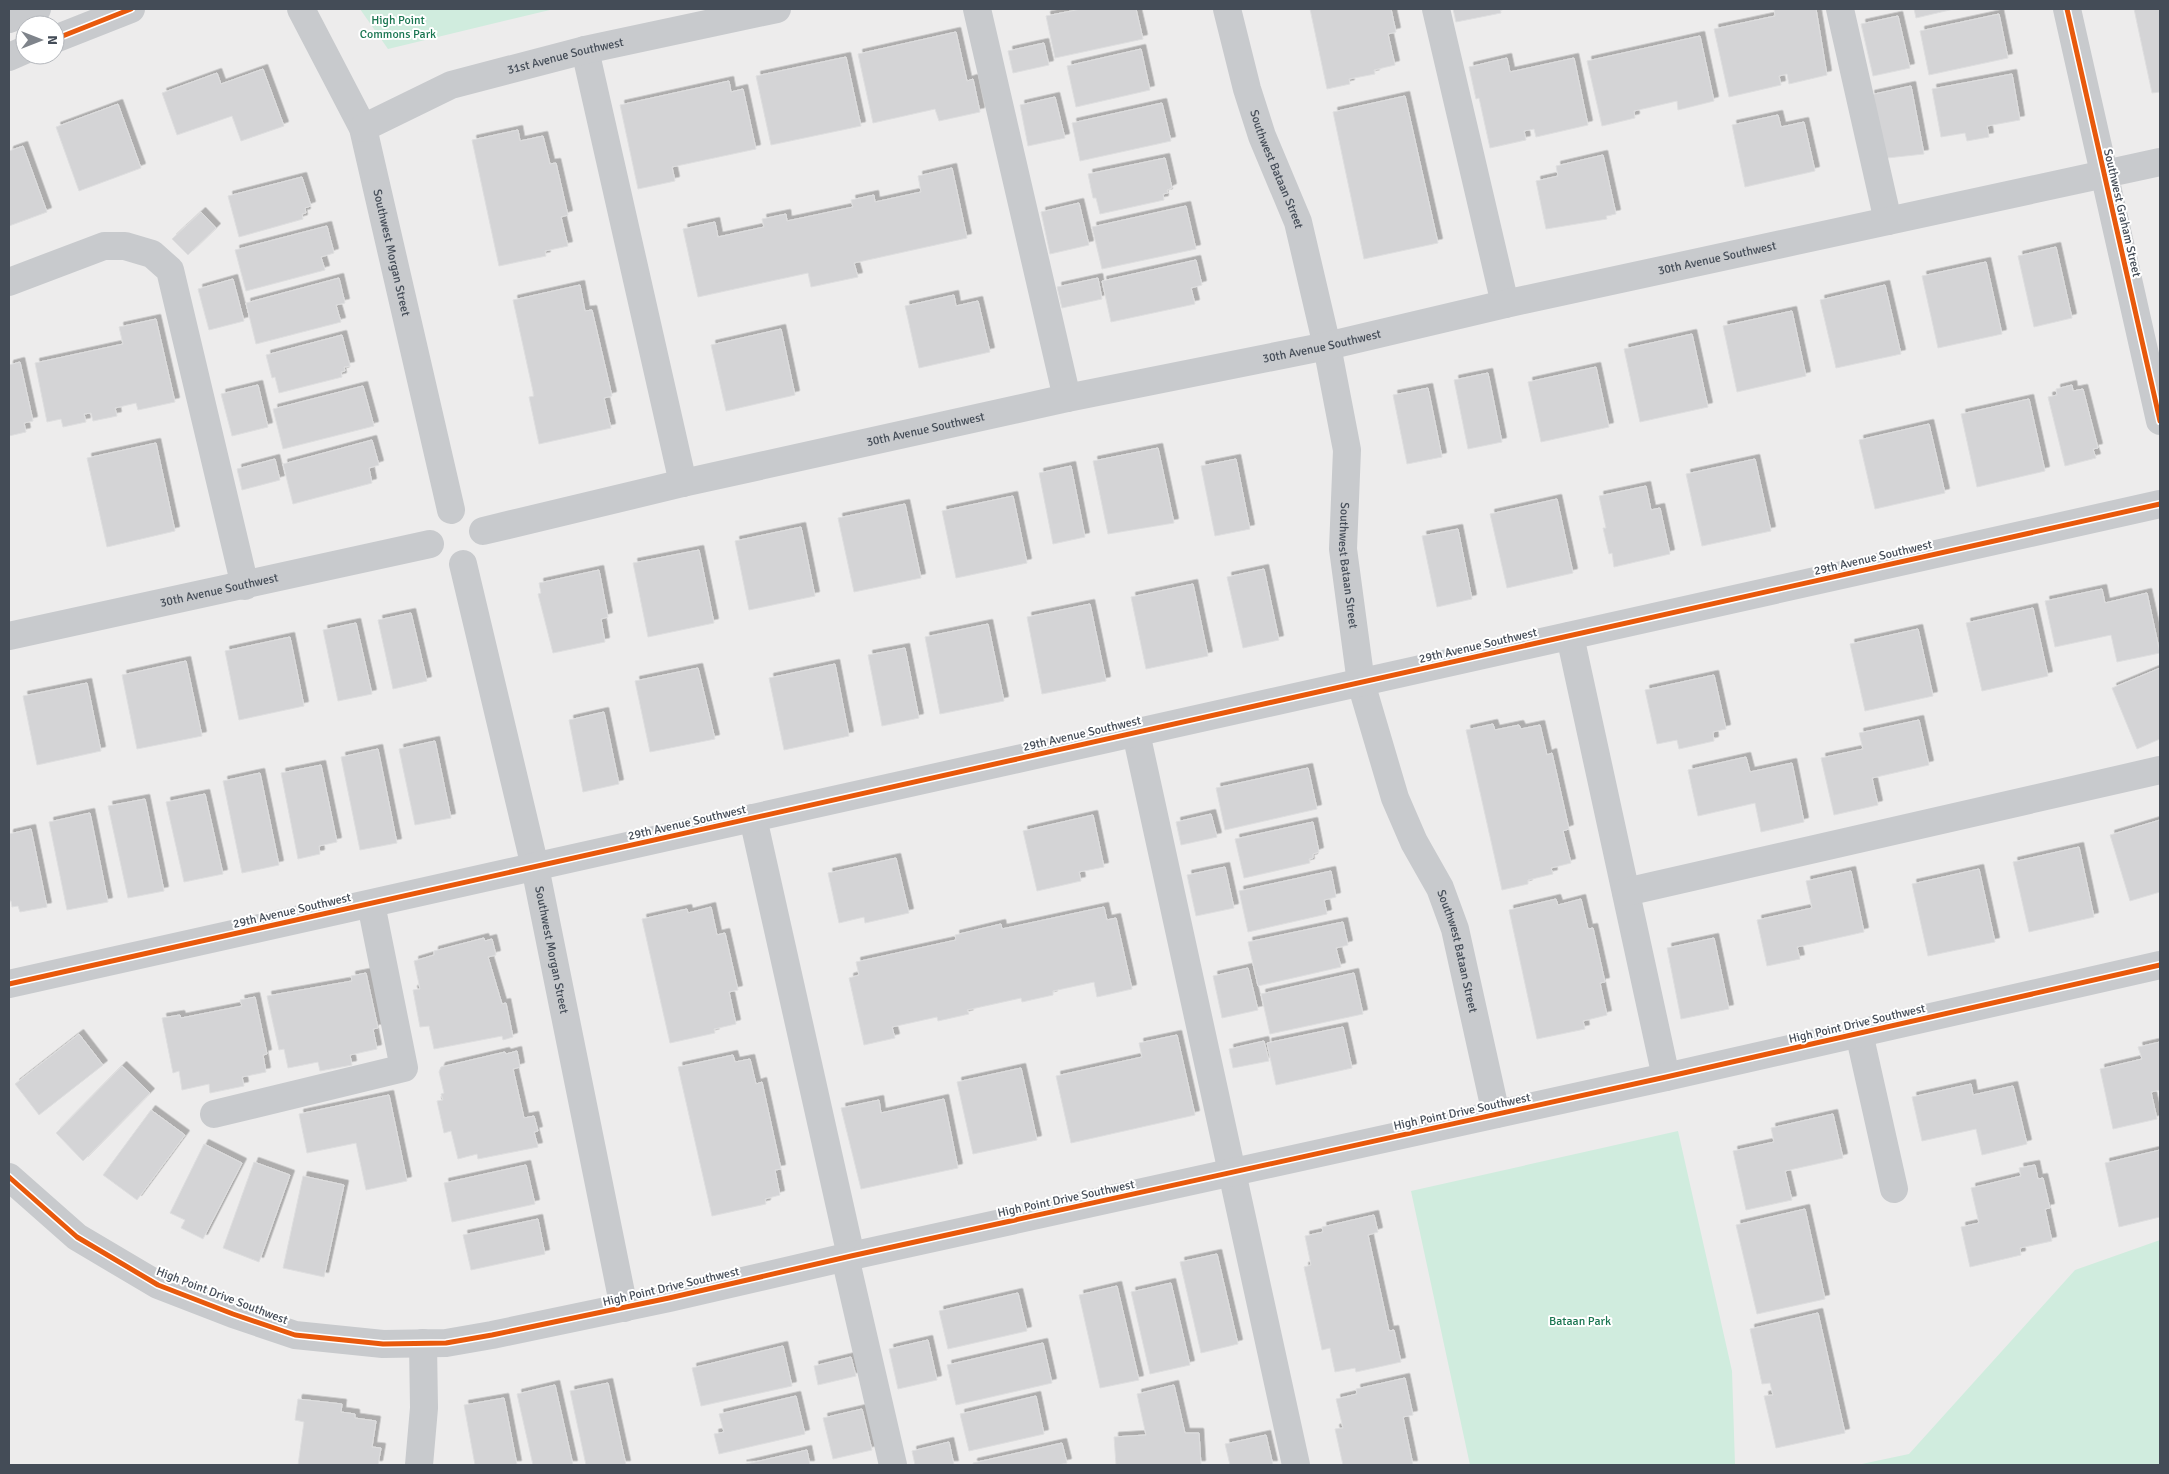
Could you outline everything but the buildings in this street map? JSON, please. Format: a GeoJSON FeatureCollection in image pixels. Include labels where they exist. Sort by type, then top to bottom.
{"type":"FeatureCollection","features":[{"type":"Feature","properties":{"kind":"street"},"geometry":{"type":"LineString","coordinates":[[9,20],[37,9]]}},
{"type":"Feature","properties":{"kind":"street"},"geometry":{"type":"LineString","coordinates":[[65,35],[131,9]]}},
{"type":"Feature","properties":{"kind":"street","name":"Southwest Morgan Street"},"geometry":{"type":"LineString","coordinates":[[301,9],[363,128],[451,510]]}},
{"type":"Feature","properties":{"kind":"street","name":"31st Avenue Southwest"},"geometry":{"type":"LineString","coordinates":[[363,128],[451,85],[585,50],[777,9]]}},
{"type":"Feature","properties":{"kind":"street"},"geometry":{"type":"LineString","coordinates":[[977,9],[1067,398]]}},
{"type":"Feature","properties":{"kind":"street","name":"Southwest Bataan Street"},"geometry":{"type":"LineString","coordinates":[[1226,9],[1246,88],[1262,136],[1298,222],[1328,346],[1347,450],[1343,549],[1361,682],[1395,798],[1414,842],[1440,888],[1455,929],[1496,1114]]}},
{"type":"Feature","properties":{"kind":"street"},"geometry":{"type":"LineString","coordinates":[[1436,9],[1505,304]]}},
{"type":"Feature","properties":{"kind":"street"},"geometry":{"type":"LineString","coordinates":[[1840,9],[1888,222]]}},
{"type":"Feature","properties":{"kind":"street","name":"Southwest Graham Street"},"geometry":{"type":"LineString","coordinates":[[2067,9],[2160,421]]}},
{"type":"Feature","properties":{"kind":"street"},"geometry":{"type":"LineString","coordinates":[[585,50],[683,483]]}},
{"type":"Feature","properties":{"kind":"street","name":"30th Avenue Southwest"},"geometry":{"type":"LineString","coordinates":[[483,531],[683,483],[1067,398],[1328,346],[1505,304],[2160,162]]}},
{"type":"Feature","properties":{"kind":"street"},"geometry":{"type":"LineString","coordinates":[[9,282],[104,246],[125,246],[152,254],[170,270],[245,586]]}},
{"type":"Feature","properties":{"kind":"street","name":"29th Avenue Southwest"},"geometry":{"type":"LineString","coordinates":[[9,984],[2160,504]]}},
{"type":"Feature","properties":{"kind":"street"},"geometry":{"type":"LineString","coordinates":[[463,509],[478,519],[483,531],[483,546],[472,560],[463,564],[445,562],[438,557],[430,544],[428,532],[438,516],[451,510],[463,509]]}},
{"type":"Feature","properties":{"kind":"street","name":"30th Avenue Southwest"},"geometry":{"type":"LineString","coordinates":[[9,636],[245,586],[430,544]]}},
{"type":"Feature","properties":{"kind":"street","name":"Southwest Morgan Street"},"geometry":{"type":"LineString","coordinates":[[463,564],[535,867],[624,1308]]}},
{"type":"Feature","properties":{"kind":"street"},"geometry":{"type":"LineString","coordinates":[[1570,636],[1666,1078]]}},
{"type":"Feature","properties":{"kind":"street"},"geometry":{"type":"LineString","coordinates":[[1136,733],[1296,1465]]}},
{"type":"Feature","properties":{"kind":"street"},"geometry":{"type":"LineString","coordinates":[[1626,892],[2160,770]]}},
{"type":"Feature","properties":{"kind":"street"},"geometry":{"type":"LineString","coordinates":[[753,818],[893,1465]]}},
{"type":"Feature","properties":{"kind":"street"},"geometry":{"type":"LineString","coordinates":[[214,1114],[404,1068],[370,904]]}},
{"type":"Feature","properties":{"kind":"street","name":"High Point Drive Southwest"},"geometry":{"type":"LineString","coordinates":[[9,1177],[77,1237],[158,1285],[233,1314],[295,1335],[383,1344],[446,1342],[492,1335],[624,1308],[1232,1172],[1666,1078],[2138,972],[2160,965]]}},
{"type":"Feature","properties":{"kind":"street"},"geometry":{"type":"LineString","coordinates":[[1859,1034],[1894,1189]]}},
{"type":"Feature","properties":{"kind":"street"},"geometry":{"type":"LineString","coordinates":[[419,1465],[424,1408],[423,1343]]}},
{"type":"Feature","properties":{"kind":"green space","name":"High Point Commons Park"},"geometry":{"type":"Polygon","coordinates":[[[360,9],[554,9],[388,49],[360,9]]]}},
{"type":"Feature","properties":{"kind":"green space","name":"Bataan Park"},"geometry":{"type":"Polygon","coordinates":[[[1678,1131],[1732,1371],[1735,1465],[1470,1465],[1411,1191],[1678,1131]]]}},
{"type":"Feature","properties":{"kind":"green space"},"geometry":{"type":"Polygon","coordinates":[[[2160,1240],[2160,1465],[1857,1465],[1909,1454],[2075,1270],[2160,1240]]]}},
{"type":"Feature","properties":{"kind":"cycle path"},"geometry":{"type":"LineString","coordinates":[[65,35],[131,9]]}},
{"type":"Feature","properties":{"kind":"cycle path"},"geometry":{"type":"LineString","coordinates":[[2067,9],[2160,421]]}},
{"type":"Feature","properties":{"kind":"cycle path"},"geometry":{"type":"LineString","coordinates":[[9,984],[2160,504]]}},
{"type":"Feature","properties":{"kind":"cycle path"},"geometry":{"type":"LineString","coordinates":[[9,1177],[77,1237],[158,1285],[233,1314],[295,1335],[383,1344],[446,1343],[669,1298],[851,1256],[1666,1077],[2160,965]]}}]}
